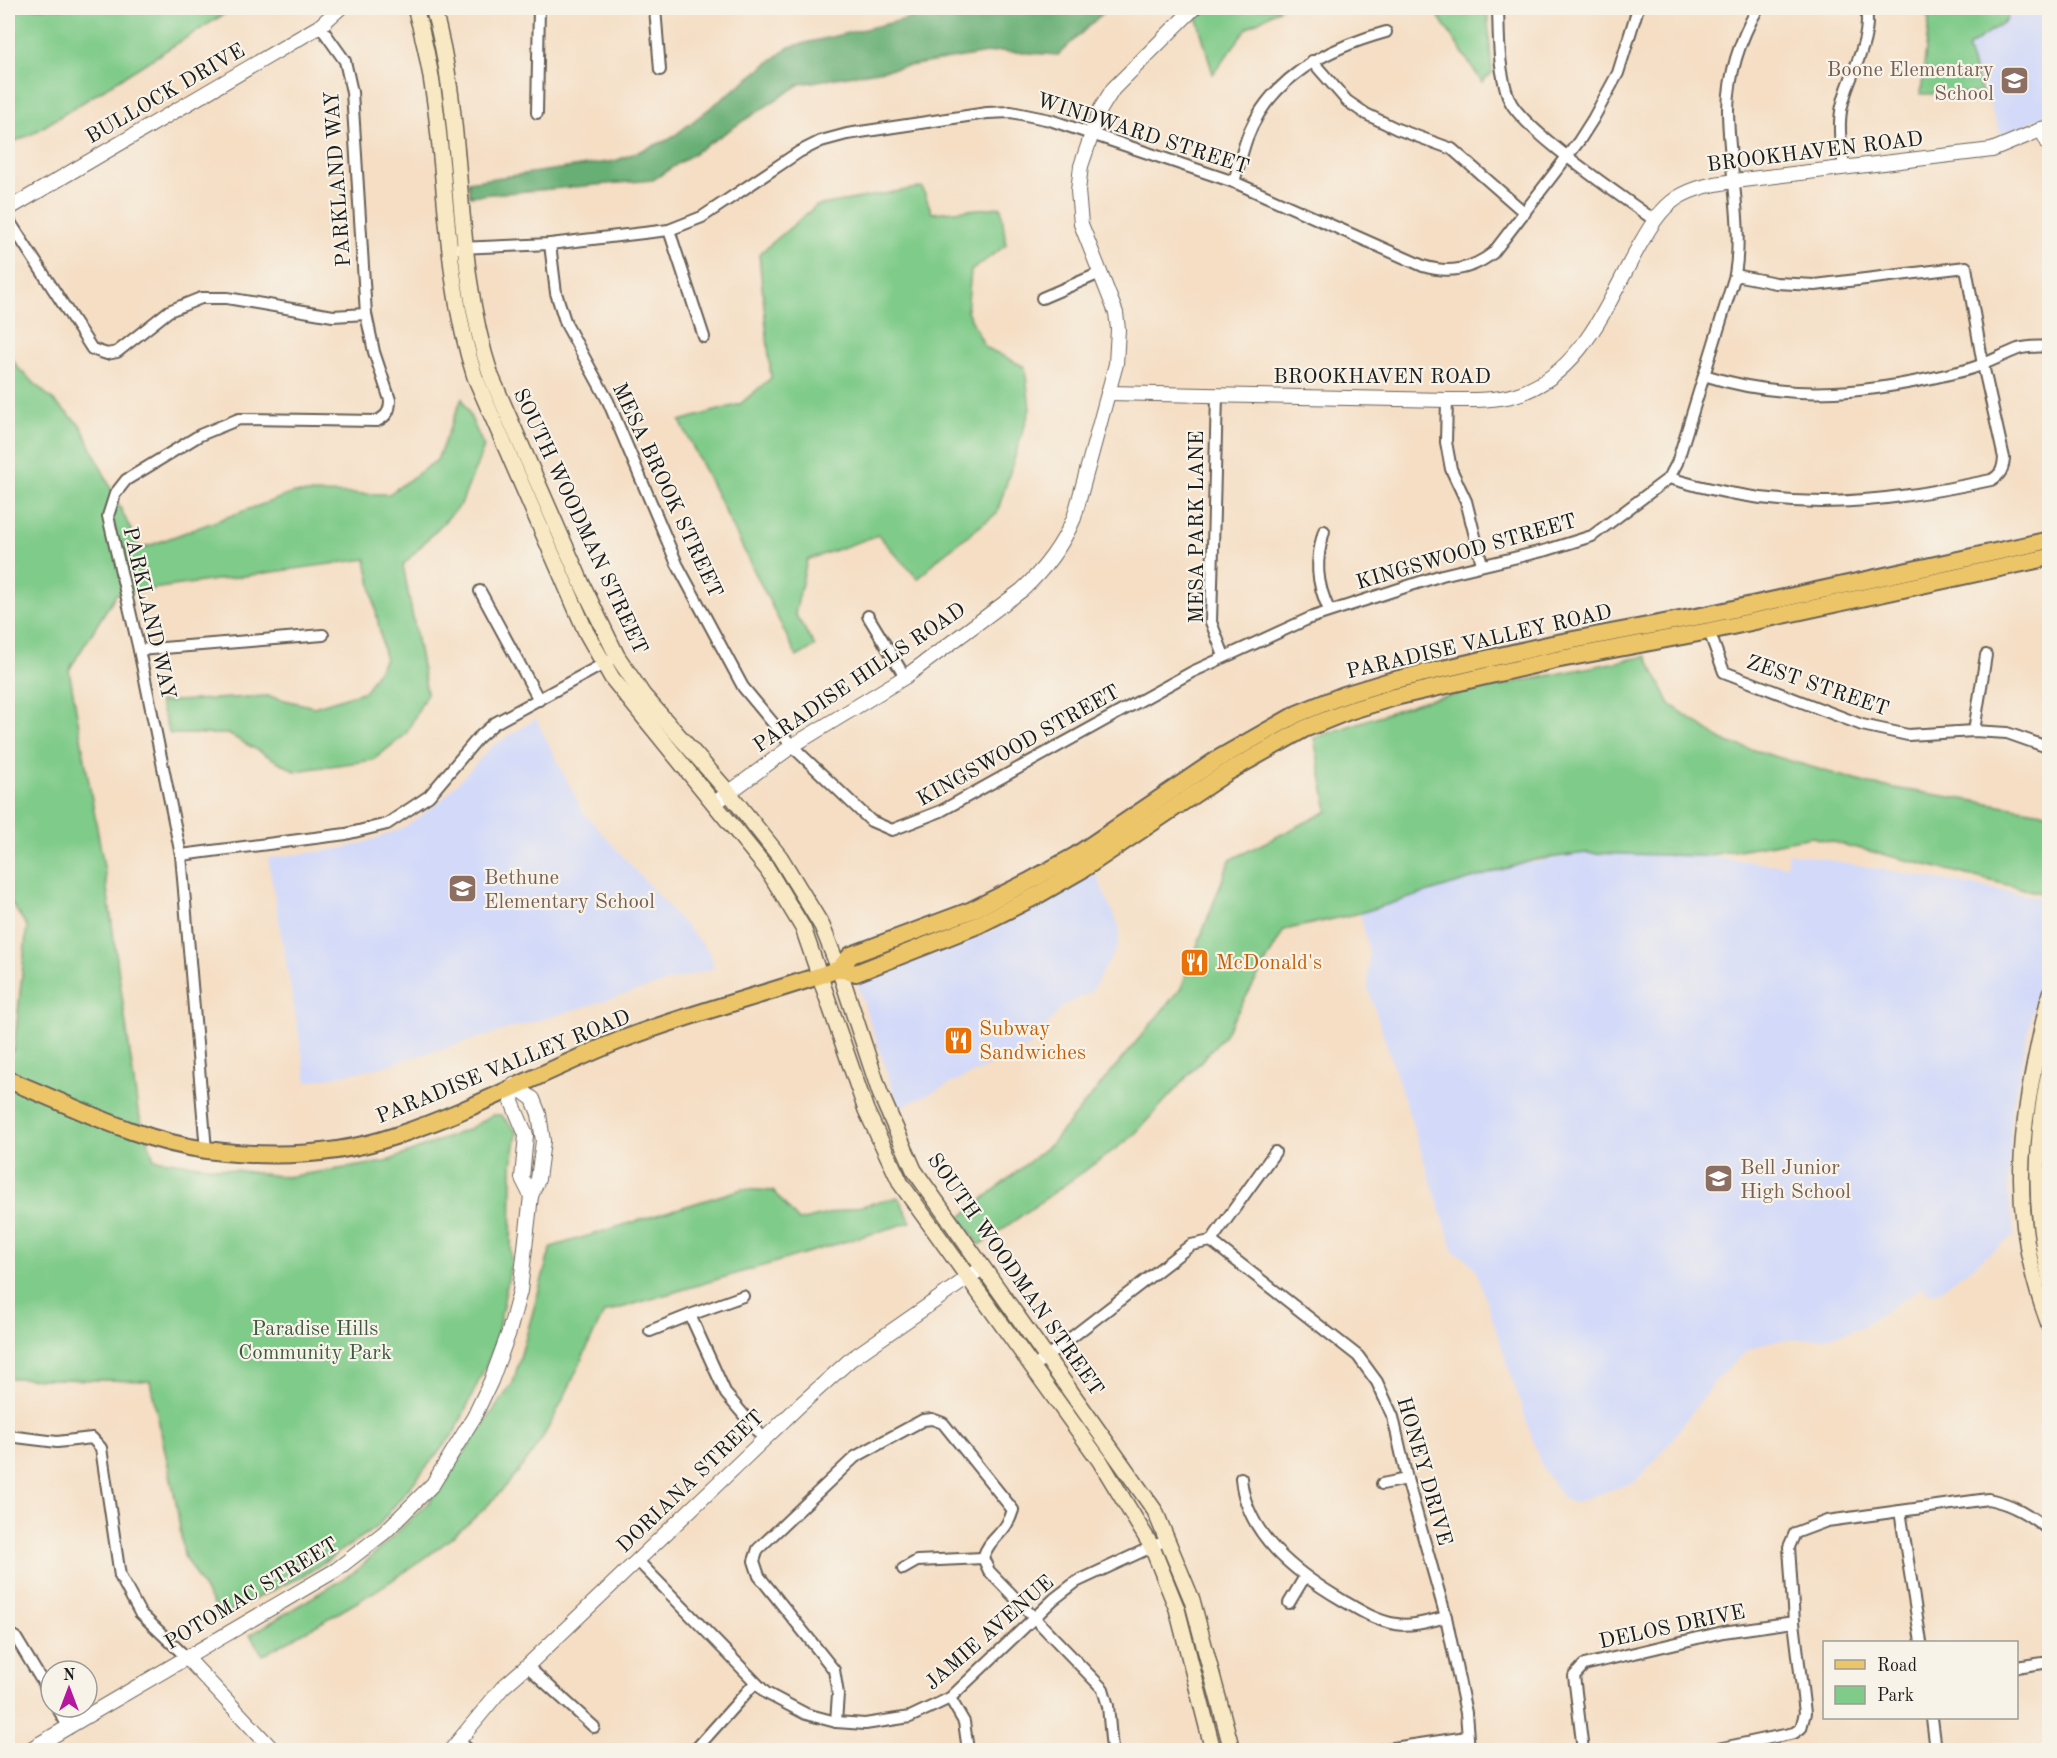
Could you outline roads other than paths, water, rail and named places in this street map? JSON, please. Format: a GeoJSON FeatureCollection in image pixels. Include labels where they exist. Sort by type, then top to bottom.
{"type":"FeatureCollection","features":[{"type":"Feature","properties":{"kind":"main road","name":"SOUTH WOODMAN STREET"},"geometry":{"type":"LineString","coordinates":[[415,8],[428,47],[457,248],[491,376],[582,584],[629,701],[715,803],[788,899],[803,928],[821,976],[866,1110],[880,1144],[901,1184],[1115,1484],[1152,1547],[1177,1609],[1213,1750]]}},
{"type":"Feature","properties":{"kind":"main road","name":"SOUTH WOODMAN STREET"},"geometry":{"type":"LineString","coordinates":[[433,8],[450,81],[457,248]]}},
{"type":"Feature","properties":{"kind":"main road","name":"PARADISE VALLEY ROAD"},"geometry":{"type":"LineString","coordinates":[[8,1080],[105,1123],[163,1141],[206,1150],[288,1154],[324,1152],[362,1144],[427,1125],[618,1041],[821,976],[839,969],[852,955],[972,910],[1075,856],[1218,759],[1297,714],[1344,695],[1390,681],[1552,644],[1706,615],[2049,540]]}},
{"type":"Feature","properties":{"kind":"main road","name":"PARADISE VALLEY ROAD"},"geometry":{"type":"LineString","coordinates":[[839,969],[856,973],[978,925],[1036,896],[1083,869],[1226,773],[1304,729],[1349,711],[1395,697],[1555,660],[1709,631],[2049,557]]}},
{"type":"Feature","properties":{"kind":"main road","name":"SOUTH WOODMAN STREET"},"geometry":{"type":"LineString","coordinates":[[611,660],[729,793],[780,857],[806,895],[822,926],[839,969],[880,1093],[896,1132],[928,1192],[1138,1484],[1169,1539],[1192,1600],[1232,1750]]}},
{"type":"Feature","properties":{"kind":"main road"},"geometry":{"type":"LineString","coordinates":[[2049,993],[2025,1110],[2021,1152],[2021,1212],[2034,1287],[2049,1327]]}},
{"type":"Feature","properties":{"kind":"main road"},"geometry":{"type":"LineString","coordinates":[[2049,1067],[2041,1113],[2036,1187],[2043,1252],[2049,1281]]}},
{"type":"Feature","properties":{"kind":"main road"},"geometry":{"type":"LineString","coordinates":[[2021,1212],[2028,1214],[2032,1243],[2043,1252]]}},
{"type":"Feature","properties":{"kind":"street","name":"BULLOCK DRIVE"},"geometry":{"type":"LineString","coordinates":[[8,209],[320,26],[340,8]]}},
{"type":"Feature","properties":{"kind":"street"},"geometry":{"type":"LineString","coordinates":[[537,113],[539,8]]}},
{"type":"Feature","properties":{"kind":"street"},"geometry":{"type":"LineString","coordinates":[[655,8],[660,70]]}},
{"type":"Feature","properties":{"kind":"street","name":"PARADISE HILLS ROAD"},"geometry":{"type":"LineString","coordinates":[[715,803],[792,746],[905,678],[1023,590],[1038,576],[1065,540],[1074,518],[1116,364],[1118,329],[1116,313],[1083,234],[1078,202],[1081,166],[1100,110],[1113,89],[1194,8]]}},
{"type":"Feature","properties":{"kind":"street"},"geometry":{"type":"LineString","coordinates":[[1498,8],[1500,69],[1510,102],[1529,126],[1654,220]]}},
{"type":"Feature","properties":{"kind":"street","name":"WINDWARD STREET"},"geometry":{"type":"LineString","coordinates":[[457,248],[550,244],[669,230],[702,217],[799,152],[841,135],[999,112],[1037,116],[1234,183],[1423,266],[1444,270],[1469,267],[1485,259],[1525,213],[1593,119],[1618,73],[1638,8]]}},
{"type":"Feature","properties":{"kind":"street","name":"KINGSWOOD STREET"},"geometry":{"type":"LineString","coordinates":[[892,830],[941,811],[1224,656],[1329,610],[1482,564],[1547,550],[1592,536],[1669,478],[1677,463],[1735,275],[1740,245],[1728,108],[1731,83],[1744,33],[1758,8]]}},
{"type":"Feature","properties":{"kind":"street"},"geometry":{"type":"LineString","coordinates":[[1844,168],[1840,119],[1843,102],[1865,42],[1868,19],[1866,8]]}},
{"type":"Feature","properties":{"kind":"street","name":"PARKLAND WAY"},"geometry":{"type":"LineString","coordinates":[[206,1150],[180,855],[139,651],[108,516],[115,494],[126,480],[200,435],[239,419],[377,421],[386,417],[390,400],[374,352],[366,314],[352,92],[345,61],[320,26]]}},
{"type":"Feature","properties":{"kind":"street"},"geometry":{"type":"LineString","coordinates":[[1234,183],[1248,136],[1265,105],[1284,83],[1312,61],[1348,43],[1386,32]]}},
{"type":"Feature","properties":{"kind":"street"},"geometry":{"type":"LineString","coordinates":[[1312,61],[1324,77],[1357,108],[1397,129],[1452,149],[1525,213]]}},
{"type":"Feature","properties":{"kind":"street"},"geometry":{"type":"LineString","coordinates":[[2045,128],[2049,147]]}},
{"type":"Feature","properties":{"kind":"street","name":"BROOKHAVEN ROAD"},"geometry":{"type":"LineString","coordinates":[[1108,393],[1447,400],[1492,399],[1515,394],[1537,386],[1565,367],[1579,351],[1654,220],[1676,199],[1693,190],[1734,181],[1992,150],[2045,128]]}},
{"type":"Feature","properties":{"kind":"street"},"geometry":{"type":"LineString","coordinates":[[8,219],[92,349],[101,354],[117,352],[170,311],[201,298],[227,298],[333,316],[366,314]]}},
{"type":"Feature","properties":{"kind":"street"},"geometry":{"type":"LineString","coordinates":[[669,230],[704,337]]}},
{"type":"Feature","properties":{"kind":"street","name":"MESA BROOK STREET"},"geometry":{"type":"LineString","coordinates":[[550,244],[556,293],[566,324],[608,401],[677,564],[744,687],[792,746],[871,821],[892,830]]}},
{"type":"Feature","properties":{"kind":"street"},"geometry":{"type":"LineString","coordinates":[[1669,478],[1749,498],[1796,503],[1843,504],[1915,496],[1991,480],[1999,476],[2003,469],[2004,458],[1983,365],[1966,267],[1815,285],[1776,283],[1735,275]]}},
{"type":"Feature","properties":{"kind":"street"},"geometry":{"type":"LineString","coordinates":[[1042,298],[1098,274]]}},
{"type":"Feature","properties":{"kind":"street"},"geometry":{"type":"LineString","coordinates":[[1704,375],[1735,385],[1786,393],[1844,392],[1885,388],[1983,365],[2020,348],[2049,346]]}},
{"type":"Feature","properties":{"kind":"street","name":"MESA PARK LANE"},"geometry":{"type":"LineString","coordinates":[[1217,396],[1211,622],[1224,656]]}},
{"type":"Feature","properties":{"kind":"street"},"geometry":{"type":"LineString","coordinates":[[1447,400],[1446,442],[1451,469],[1466,501],[1482,564]]}},
{"type":"Feature","properties":{"kind":"street"},"geometry":{"type":"LineString","coordinates":[[1324,531],[1317,556],[1317,573],[1321,593],[1329,610]]}},
{"type":"Feature","properties":{"kind":"street"},"geometry":{"type":"LineString","coordinates":[[480,591],[539,700]]}},
{"type":"Feature","properties":{"kind":"street"},"geometry":{"type":"LineString","coordinates":[[868,616],[905,678]]}},
{"type":"Feature","properties":{"kind":"street","name":"ZEST STREET"},"geometry":{"type":"LineString","coordinates":[[1709,631],[1724,672],[1862,725],[1908,735],[1974,731],[2007,733],[2049,748]]}},
{"type":"Feature","properties":{"kind":"street"},"geometry":{"type":"LineString","coordinates":[[139,651],[323,635]]}},
{"type":"Feature","properties":{"kind":"street"},"geometry":{"type":"LineString","coordinates":[[1974,731],[1986,655]]}},
{"type":"Feature","properties":{"kind":"street"},"geometry":{"type":"LineString","coordinates":[[180,855],[346,834],[387,824],[429,796],[478,738],[495,723],[611,660]]}},
{"type":"Feature","properties":{"kind":"street","name":"POTOMAC STREET"},"geometry":{"type":"LineString","coordinates":[[29,1750],[69,1728],[185,1656],[336,1570],[385,1532],[433,1484],[474,1417],[492,1381],[520,1291],[531,1196],[538,1179],[543,1141],[539,1114],[533,1099],[514,1085],[512,1102],[526,1135],[522,1178],[531,1196]]}},
{"type":"Feature","properties":{"kind":"street"},"geometry":{"type":"LineString","coordinates":[[1032,1368],[1191,1245],[1211,1241],[1275,1152]]}},
{"type":"Feature","properties":{"kind":"street","name":"HONEY DRIVE"},"geometry":{"type":"LineString","coordinates":[[1211,1241],[1358,1356],[1377,1382],[1393,1417],[1407,1479],[1446,1617],[1466,1713],[1469,1750]]}},
{"type":"Feature","properties":{"kind":"street","name":"DORIANA STREET"},"geometry":{"type":"LineString","coordinates":[[459,1747],[508,1682],[528,1666],[764,1439],[850,1360],[982,1268]]}},
{"type":"Feature","properties":{"kind":"street"},"geometry":{"type":"LineString","coordinates":[[650,1331],[743,1296]]}},
{"type":"Feature","properties":{"kind":"street"},"geometry":{"type":"LineString","coordinates":[[690,1315],[726,1394],[764,1439]]}},
{"type":"Feature","properties":{"kind":"street"},"geometry":{"type":"LineString","coordinates":[[836,1722],[838,1694],[834,1670],[759,1576],[754,1561],[758,1549],[855,1456],[923,1420],[932,1419],[943,1422],[1013,1510],[1009,1524],[986,1548],[983,1558],[989,1571],[1032,1619],[1102,1689],[1108,1706],[1112,1750]]}},
{"type":"Feature","properties":{"kind":"street"},"geometry":{"type":"LineString","coordinates":[[8,1436],[57,1442],[92,1438],[101,1448],[120,1576],[140,1613],[185,1656],[269,1749]]}},
{"type":"Feature","properties":{"kind":"street"},"geometry":{"type":"LineString","coordinates":[[1241,1478],[1242,1494],[1266,1540],[1304,1578],[1369,1616],[1397,1624],[1414,1624],[1446,1617]]}},
{"type":"Feature","properties":{"kind":"street"},"geometry":{"type":"LineString","coordinates":[[1382,1484],[1407,1479]]}},
{"type":"Feature","properties":{"kind":"street"},"geometry":{"type":"LineString","coordinates":[[1713,1750],[1794,1733],[1802,1728],[1804,1713],[1789,1547],[1795,1533],[1827,1521],[1988,1499],[2027,1512],[2049,1531]]}},
{"type":"Feature","properties":{"kind":"street"},"geometry":{"type":"LineString","coordinates":[[1900,1511],[1921,1641]]}},
{"type":"Feature","properties":{"kind":"street","name":"JAMIE AVENUE"},"geometry":{"type":"LineString","coordinates":[[637,1560],[754,1684],[792,1708],[836,1722],[866,1724],[895,1720],[924,1712],[950,1698],[1032,1619],[1076,1582],[1169,1539]]}},
{"type":"Feature","properties":{"kind":"street"},"geometry":{"type":"LineString","coordinates":[[903,1569],[917,1561],[983,1558]]}},
{"type":"Feature","properties":{"kind":"street"},"geometry":{"type":"LineString","coordinates":[[1289,1603],[1304,1578]]}},
{"type":"Feature","properties":{"kind":"street","name":"DELOS DRIVE"},"geometry":{"type":"LineString","coordinates":[[1583,1750],[1574,1676],[1584,1665],[1723,1632],[1794,1622]]}},
{"type":"Feature","properties":{"kind":"street"},"geometry":{"type":"LineString","coordinates":[[8,1633],[16,1638],[39,1676]]}},
{"type":"Feature","properties":{"kind":"street"},"geometry":{"type":"LineString","coordinates":[[2018,1667],[2049,1662]]}},
{"type":"Feature","properties":{"kind":"street"},"geometry":{"type":"LineString","coordinates":[[528,1666],[594,1727]]}},
{"type":"Feature","properties":{"kind":"street"},"geometry":{"type":"LineString","coordinates":[[695,1750],[754,1684]]}},
{"type":"Feature","properties":{"kind":"street"},"geometry":{"type":"LineString","coordinates":[[950,1698],[967,1729],[968,1750]]}},
{"type":"Feature","properties":{"kind":"street"},"geometry":{"type":"LineString","coordinates":[[64,1719],[69,1728]]}},
{"type":"Feature","properties":{"kind":"street"},"geometry":{"type":"LineString","coordinates":[[1932,1719],[1936,1750]]}},
{"type":"Feature","properties":{"kind":"street"},"geometry":{"type":"LineString","coordinates":[[1380,1750],[1467,1737]]}},
{"type":"Feature","properties":{"kind":"place","name":"Boone Elementary School"},"geometry":{"type":"Point","coordinates":[2015,81]}},
{"type":"Feature","properties":{"kind":"place","name":"Bethune Elementary School"},"geometry":{"type":"Point","coordinates":[463,889]}},
{"type":"Feature","properties":{"kind":"place","name":"McDonald's"},"geometry":{"type":"Point","coordinates":[1195,962]}},
{"type":"Feature","properties":{"kind":"place","name":"Subway Sandwiches"},"geometry":{"type":"Point","coordinates":[958,1040]}},
{"type":"Feature","properties":{"kind":"place","name":"Bell Junior High School"},"geometry":{"type":"Point","coordinates":[1719,1179]}},
{"type":"Feature","properties":{"kind":"park label","name":"Paradise Hills Community Park"},"geometry":{"type":"Point","coordinates":[315,1340]}}]}
